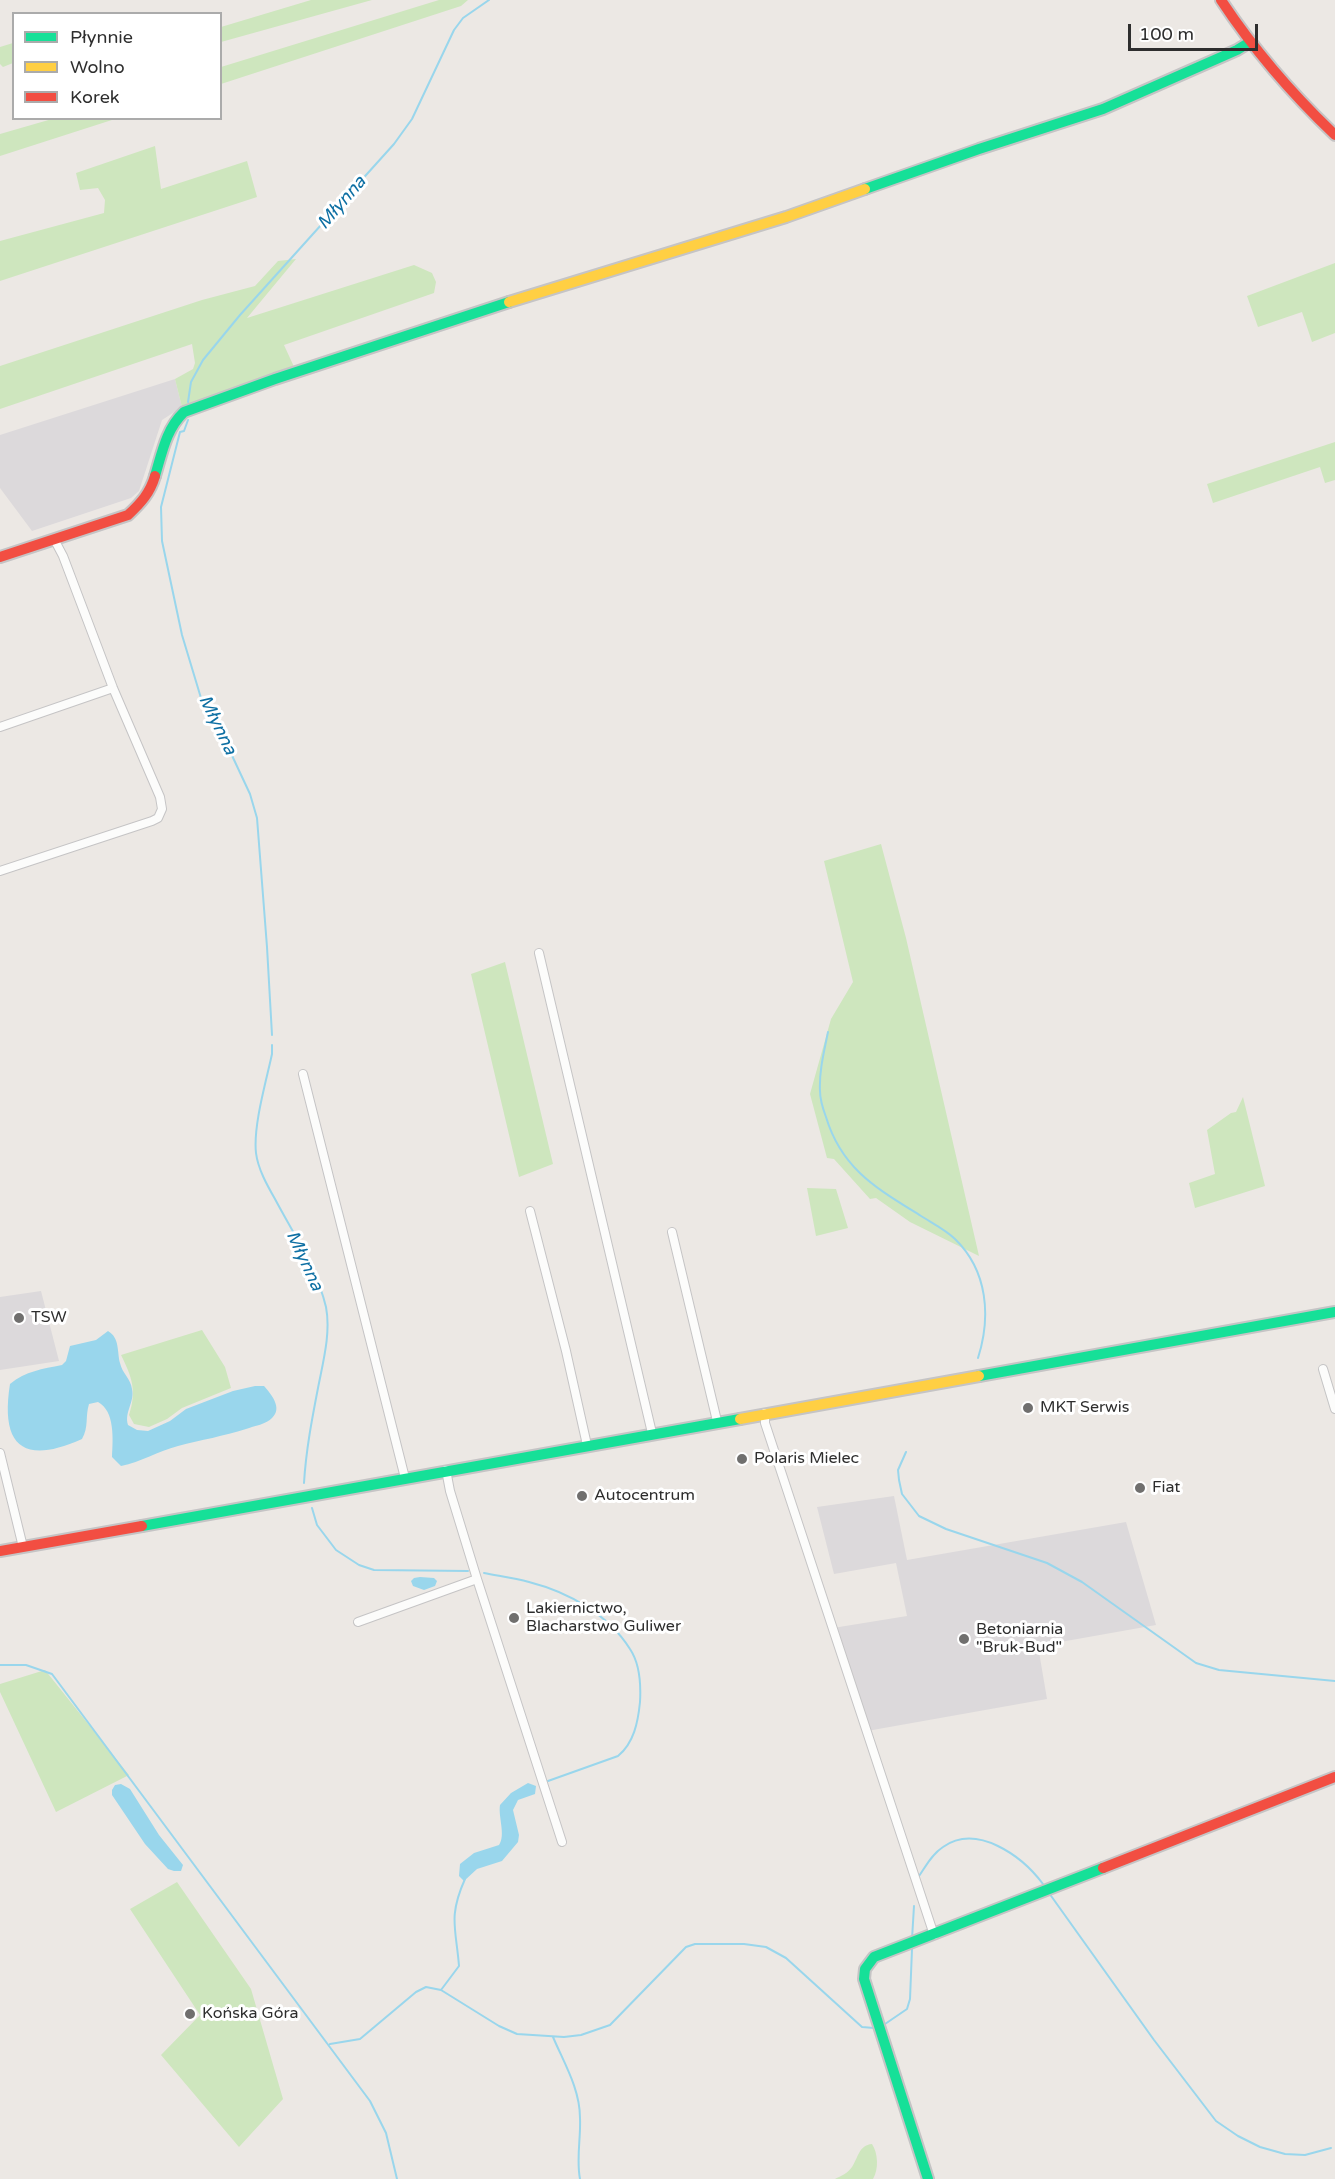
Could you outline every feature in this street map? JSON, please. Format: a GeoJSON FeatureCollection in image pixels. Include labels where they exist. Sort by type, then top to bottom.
{"type":"FeatureCollection","features":[{"type":"Feature","properties":{"kind":"street"},"geometry":{"type":"LineString","coordinates":[[1221,0],[1250,42],[1280,79],[1335,135]]}},
{"type":"Feature","properties":{"kind":"street"},"geometry":{"type":"LineString","coordinates":[[0,556],[128,514],[143,501],[152,487],[168,432],[174,421],[184,412],[275,379],[534,294],[786,217],[979,149],[1103,109],[1250,42]]}},
{"type":"Feature","properties":{"kind":"street"},"geometry":{"type":"LineString","coordinates":[[0,872],[152,821],[158,818],[162,809],[160,797],[113,688],[107,666],[54,539]]}},
{"type":"Feature","properties":{"kind":"street"},"geometry":{"type":"LineString","coordinates":[[0,727],[113,688]]}},
{"type":"Feature","properties":{"kind":"street"},"geometry":{"type":"LineString","coordinates":[[539,953],[652,1433]]}},
{"type":"Feature","properties":{"kind":"street"},"geometry":{"type":"LineString","coordinates":[[303,1074],[405,1478]]}},
{"type":"Feature","properties":{"kind":"street"},"geometry":{"type":"LineString","coordinates":[[530,1211],[566,1351],[587,1445]]}},
{"type":"Feature","properties":{"kind":"street"},"geometry":{"type":"LineString","coordinates":[[672,1232],[717,1422]]}},
{"type":"Feature","properties":{"kind":"street"},"geometry":{"type":"LineString","coordinates":[[0,1551],[1335,1312]]}},
{"type":"Feature","properties":{"kind":"street"},"geometry":{"type":"LineString","coordinates":[[1323,1369],[1335,1409]]}},
{"type":"Feature","properties":{"kind":"street"},"geometry":{"type":"LineString","coordinates":[[765,1413],[765,1423],[934,1935]]}},
{"type":"Feature","properties":{"kind":"street"},"geometry":{"type":"LineString","coordinates":[[0,1453],[23,1546]]}},
{"type":"Feature","properties":{"kind":"street"},"geometry":{"type":"LineString","coordinates":[[446,1470],[450,1491],[477,1579],[562,1842]]}},
{"type":"Feature","properties":{"kind":"street"},"geometry":{"type":"LineString","coordinates":[[358,1622],[477,1579]]}},
{"type":"Feature","properties":{"kind":"street"},"geometry":{"type":"LineString","coordinates":[[928,2179],[864,1979],[865,1970],[874,1957],[1335,1777]]}},
{"type":"Feature","properties":{"kind":"shaded area"},"geometry":{"type":"Polygon","coordinates":[[[175,379],[182,407],[162,420],[139,491],[131,498],[32,531],[0,488],[0,435],[175,379]]]}},
{"type":"Feature","properties":{"kind":"shaded area"},"geometry":{"type":"Polygon","coordinates":[[[41,1291],[59,1361],[0,1370],[0,1297],[41,1291]]]}},
{"type":"Feature","properties":{"kind":"shaded area"},"geometry":{"type":"Polygon","coordinates":[[[894,1496],[907,1560],[1126,1522],[1156,1625],[1038,1646],[1047,1699],[867,1731],[833,1628],[907,1616],[896,1563],[834,1574],[817,1507],[894,1496]]]}},
{"type":"Feature","properties":{"kind":"green space"},"geometry":{"type":"Polygon","coordinates":[[[311,0],[372,0],[222,42],[222,27],[311,0]]]}},
{"type":"Feature","properties":{"kind":"green space"},"geometry":{"type":"Polygon","coordinates":[[[439,0],[468,0],[461,6],[222,84],[222,67],[439,0]]]}},
{"type":"Feature","properties":{"kind":"green space"},"geometry":{"type":"Polygon","coordinates":[[[12,43],[12,63],[3,67],[0,64],[0,47],[12,43]]]}},
{"type":"Feature","properties":{"kind":"green space"},"geometry":{"type":"Polygon","coordinates":[[[49,120],[112,120],[0,156],[0,134],[49,120]]]}},
{"type":"Feature","properties":{"kind":"green space"},"geometry":{"type":"Polygon","coordinates":[[[155,146],[161,189],[247,161],[257,197],[0,281],[0,241],[104,213],[105,200],[98,188],[80,190],[76,173],[155,146]]]}},
{"type":"Feature","properties":{"kind":"green space"},"geometry":{"type":"Polygon","coordinates":[[[296,259],[247,318],[414,265],[432,273],[436,282],[434,293],[284,345],[295,369],[182,407],[175,379],[193,369],[195,363],[192,344],[0,409],[0,366],[202,300],[255,286],[278,261],[296,259]]]}},
{"type":"Feature","properties":{"kind":"green space"},"geometry":{"type":"Polygon","coordinates":[[[1335,263],[1335,333],[1312,342],[1302,312],[1258,327],[1247,296],[1335,263]]]}},
{"type":"Feature","properties":{"kind":"green space"},"geometry":{"type":"Polygon","coordinates":[[[1335,442],[1335,480],[1325,483],[1320,467],[1213,503],[1207,484],[1335,442]]]}},
{"type":"Feature","properties":{"kind":"green space"},"geometry":{"type":"Polygon","coordinates":[[[881,844],[906,938],[979,1256],[910,1222],[876,1198],[870,1199],[834,1159],[827,1158],[810,1094],[831,1019],[853,982],[824,861],[881,844]]]}},
{"type":"Feature","properties":{"kind":"green space"},"geometry":{"type":"Polygon","coordinates":[[[505,962],[553,1164],[519,1177],[471,974],[505,962]]]}},
{"type":"Feature","properties":{"kind":"green space"},"geometry":{"type":"Polygon","coordinates":[[[1243,1097],[1265,1186],[1195,1208],[1189,1183],[1215,1174],[1207,1130],[1236,1112],[1243,1097]]]}},
{"type":"Feature","properties":{"kind":"green space"},"geometry":{"type":"Polygon","coordinates":[[[807,1188],[836,1189],[848,1228],[816,1236],[807,1188]]]}},
{"type":"Feature","properties":{"kind":"green space"},"geometry":{"type":"Polygon","coordinates":[[[202,1330],[225,1367],[231,1388],[182,1408],[167,1419],[149,1427],[134,1424],[129,1415],[133,1399],[132,1384],[121,1355],[202,1330]]]}},
{"type":"Feature","properties":{"kind":"green space"},"geometry":{"type":"Polygon","coordinates":[[[45,1670],[129,1775],[56,1812],[0,1692],[0,1684],[45,1670]]]}},
{"type":"Feature","properties":{"kind":"green space"},"geometry":{"type":"Polygon","coordinates":[[[177,1882],[251,1989],[283,2099],[239,2147],[161,2055],[200,2015],[130,1909],[177,1882]]]}},
{"type":"Feature","properties":{"kind":"green space"},"geometry":{"type":"Polygon","coordinates":[[[872,2144],[877,2161],[873,2179],[835,2179],[849,2171],[862,2149],[872,2144]]]}},
{"type":"Feature","properties":{"kind":"water"},"geometry":{"type":"Polygon","coordinates":[[[108,1331],[115,1337],[121,1367],[131,1385],[133,1394],[127,1416],[128,1425],[137,1430],[148,1431],[170,1421],[186,1409],[233,1391],[255,1386],[264,1386],[270,1393],[275,1401],[275,1414],[270,1420],[260,1425],[171,1448],[121,1466],[112,1457],[110,1419],[104,1406],[98,1402],[89,1404],[82,1439],[62,1447],[45,1450],[31,1450],[20,1445],[13,1436],[9,1423],[10,1384],[28,1373],[62,1365],[66,1361],[70,1346],[96,1340],[108,1331]]]}},
{"type":"Feature","properties":{"kind":"water"},"geometry":{"type":"Polygon","coordinates":[[[420,1577],[434,1578],[437,1581],[435,1586],[424,1590],[413,1586],[411,1581],[420,1577]]]}},
{"type":"Feature","properties":{"kind":"water"},"geometry":{"type":"Polygon","coordinates":[[[528,1783],[536,1786],[535,1794],[518,1800],[513,1810],[519,1835],[518,1842],[502,1861],[477,1869],[464,1881],[459,1876],[460,1864],[474,1853],[499,1845],[502,1836],[500,1805],[511,1793],[528,1783]]]}},
{"type":"Feature","properties":{"kind":"water"},"geometry":{"type":"Polygon","coordinates":[[[121,1784],[130,1789],[159,1835],[183,1865],[181,1871],[168,1869],[145,1844],[112,1795],[115,1785],[121,1784]]]}},
{"type":"Feature","properties":{"kind":"waterway","name":"Młynna"},"geometry":{"type":"LineString","coordinates":[[188,402],[191,382],[203,360],[240,315],[394,144],[412,119],[454,30],[463,18],[489,0]]}},
{"type":"Feature","properties":{"kind":"waterway","name":"Młynna"},"geometry":{"type":"LineString","coordinates":[[188,420],[184,431],[180,432],[161,507],[162,541],[182,635],[204,708],[228,747],[250,794],[257,818],[272,1035]]}},
{"type":"Feature","properties":{"kind":"waterway"},"geometry":{"type":"LineString","coordinates":[[828,1032],[821,1069],[820,1094],[833,1135],[842,1151],[863,1176],[890,1197],[947,1233],[966,1252],[974,1265],[984,1295],[985,1327],[978,1358]]}},
{"type":"Feature","properties":{"kind":"waterway","name":"Młynna"},"geometry":{"type":"LineString","coordinates":[[272,1045],[256,1130],[257,1159],[266,1183],[317,1279],[326,1307],[328,1327],[304,1483]]}},
{"type":"Feature","properties":{"kind":"waterway"},"geometry":{"type":"LineString","coordinates":[[906,1452],[898,1470],[899,1480],[902,1494],[919,1516],[946,1529],[1047,1563],[1082,1582],[1196,1663],[1219,1670],[1335,1681]]}},
{"type":"Feature","properties":{"kind":"waterway","name":"Młynna"},"geometry":{"type":"LineString","coordinates":[[312,1508],[317,1525],[336,1550],[359,1565],[374,1570],[468,1571]]}},
{"type":"Feature","properties":{"kind":"waterway","name":"Młynna"},"geometry":{"type":"LineString","coordinates":[[484,1573],[544,1586],[586,1606],[621,1636],[636,1661],[640,1682],[640,1702],[636,1724],[628,1745],[618,1756],[548,1781]]}},
{"type":"Feature","properties":{"kind":"waterway"},"geometry":{"type":"LineString","coordinates":[[0,1665],[26,1665],[52,1674],[370,2101],[386,2133],[397,2179]]}},
{"type":"Feature","properties":{"kind":"waterway"},"geometry":{"type":"LineString","coordinates":[[919,1876],[943,1847],[956,1841],[970,1839],[998,1846],[1011,1854],[1034,1873],[1043,1884]]}},
{"type":"Feature","properties":{"kind":"waterway","name":"Młynna"},"geometry":{"type":"LineString","coordinates":[[441,1990],[459,1966],[454,1922],[456,1903],[465,1879]]}},
{"type":"Feature","properties":{"kind":"waterway"},"geometry":{"type":"LineString","coordinates":[[1049,1893],[1154,2040],[1216,2121],[1260,2147],[1285,2154],[1305,2155],[1331,2148]]}},
{"type":"Feature","properties":{"kind":"waterway"},"geometry":{"type":"LineString","coordinates":[[912,1939],[914,1906]]}},
{"type":"Feature","properties":{"kind":"waterway"},"geometry":{"type":"LineString","coordinates":[[330,2044],[360,2039],[416,1992],[426,1987],[441,1990],[499,2026],[517,2034],[564,2037],[581,2035],[610,2025],[686,1947],[695,1944],[744,1944],[766,1947],[786,1958],[862,2027],[874,2028]]}},
{"type":"Feature","properties":{"kind":"waterway"},"geometry":{"type":"LineString","coordinates":[[885,2024],[907,2009],[910,1999],[912,1949]]}},
{"type":"Feature","properties":{"kind":"waterway"},"geometry":{"type":"LineString","coordinates":[[553,2037],[571,2076],[579,2107],[580,2179]]}},
{"type":"Feature","properties":{"kind":"traffic: fast"},"geometry":{"type":"LineString","coordinates":[[865,189],[1103,109],[1237,50],[1250,42]]}},
{"type":"Feature","properties":{"kind":"traffic: fast"},"geometry":{"type":"LineString","coordinates":[[155,476],[169,434],[184,412],[275,379],[509,302]]}},
{"type":"Feature","properties":{"kind":"traffic: fast"},"geometry":{"type":"LineString","coordinates":[[979,1376],[1335,1312]]}},
{"type":"Feature","properties":{"kind":"traffic: fast"},"geometry":{"type":"LineString","coordinates":[[142,1526],[740,1419]]}},
{"type":"Feature","properties":{"kind":"traffic: fast"},"geometry":{"type":"LineString","coordinates":[[928,2179],[864,1979],[865,1969],[874,1957],[1103,1868]]}},
{"type":"Feature","properties":{"kind":"traffic: slow"},"geometry":{"type":"LineString","coordinates":[[509,302],[786,217],[865,189]]}},
{"type":"Feature","properties":{"kind":"traffic: slow"},"geometry":{"type":"LineString","coordinates":[[740,1419],[979,1376]]}},
{"type":"Feature","properties":{"kind":"traffic: jam"},"geometry":{"type":"LineString","coordinates":[[1221,0],[1274,71],[1335,135]]}},
{"type":"Feature","properties":{"kind":"traffic: jam"},"geometry":{"type":"LineString","coordinates":[[0,557],[128,515],[144,497],[155,476]]}},
{"type":"Feature","properties":{"kind":"traffic: jam"},"geometry":{"type":"LineString","coordinates":[[0,1551],[142,1526]]}},
{"type":"Feature","properties":{"kind":"traffic: jam"},"geometry":{"type":"LineString","coordinates":[[1103,1868],[1335,1777]]}},
{"type":"Feature","properties":{"kind":"place","name":"TSW"},"geometry":{"type":"Point","coordinates":[19,1318]}},
{"type":"Feature","properties":{"kind":"place","name":"MKT Serwis"},"geometry":{"type":"Point","coordinates":[1028,1408]}},
{"type":"Feature","properties":{"kind":"place","name":"Polaris Mielec"},"geometry":{"type":"Point","coordinates":[742,1459]}},
{"type":"Feature","properties":{"kind":"place","name":"Fiat"},"geometry":{"type":"Point","coordinates":[1140,1488]}},
{"type":"Feature","properties":{"kind":"place","name":"Autocentrum"},"geometry":{"type":"Point","coordinates":[582,1496]}},
{"type":"Feature","properties":{"kind":"place","name":"Lakiernictwo, Blacharstwo Guliwer"},"geometry":{"type":"Point","coordinates":[514,1618]}},
{"type":"Feature","properties":{"kind":"place","name":"Betoniarnia \"Bruk-Bud\""},"geometry":{"type":"Point","coordinates":[964,1639]}},
{"type":"Feature","properties":{"kind":"place","name":"Końska Góra"},"geometry":{"type":"Point","coordinates":[190,2014]}}]}
